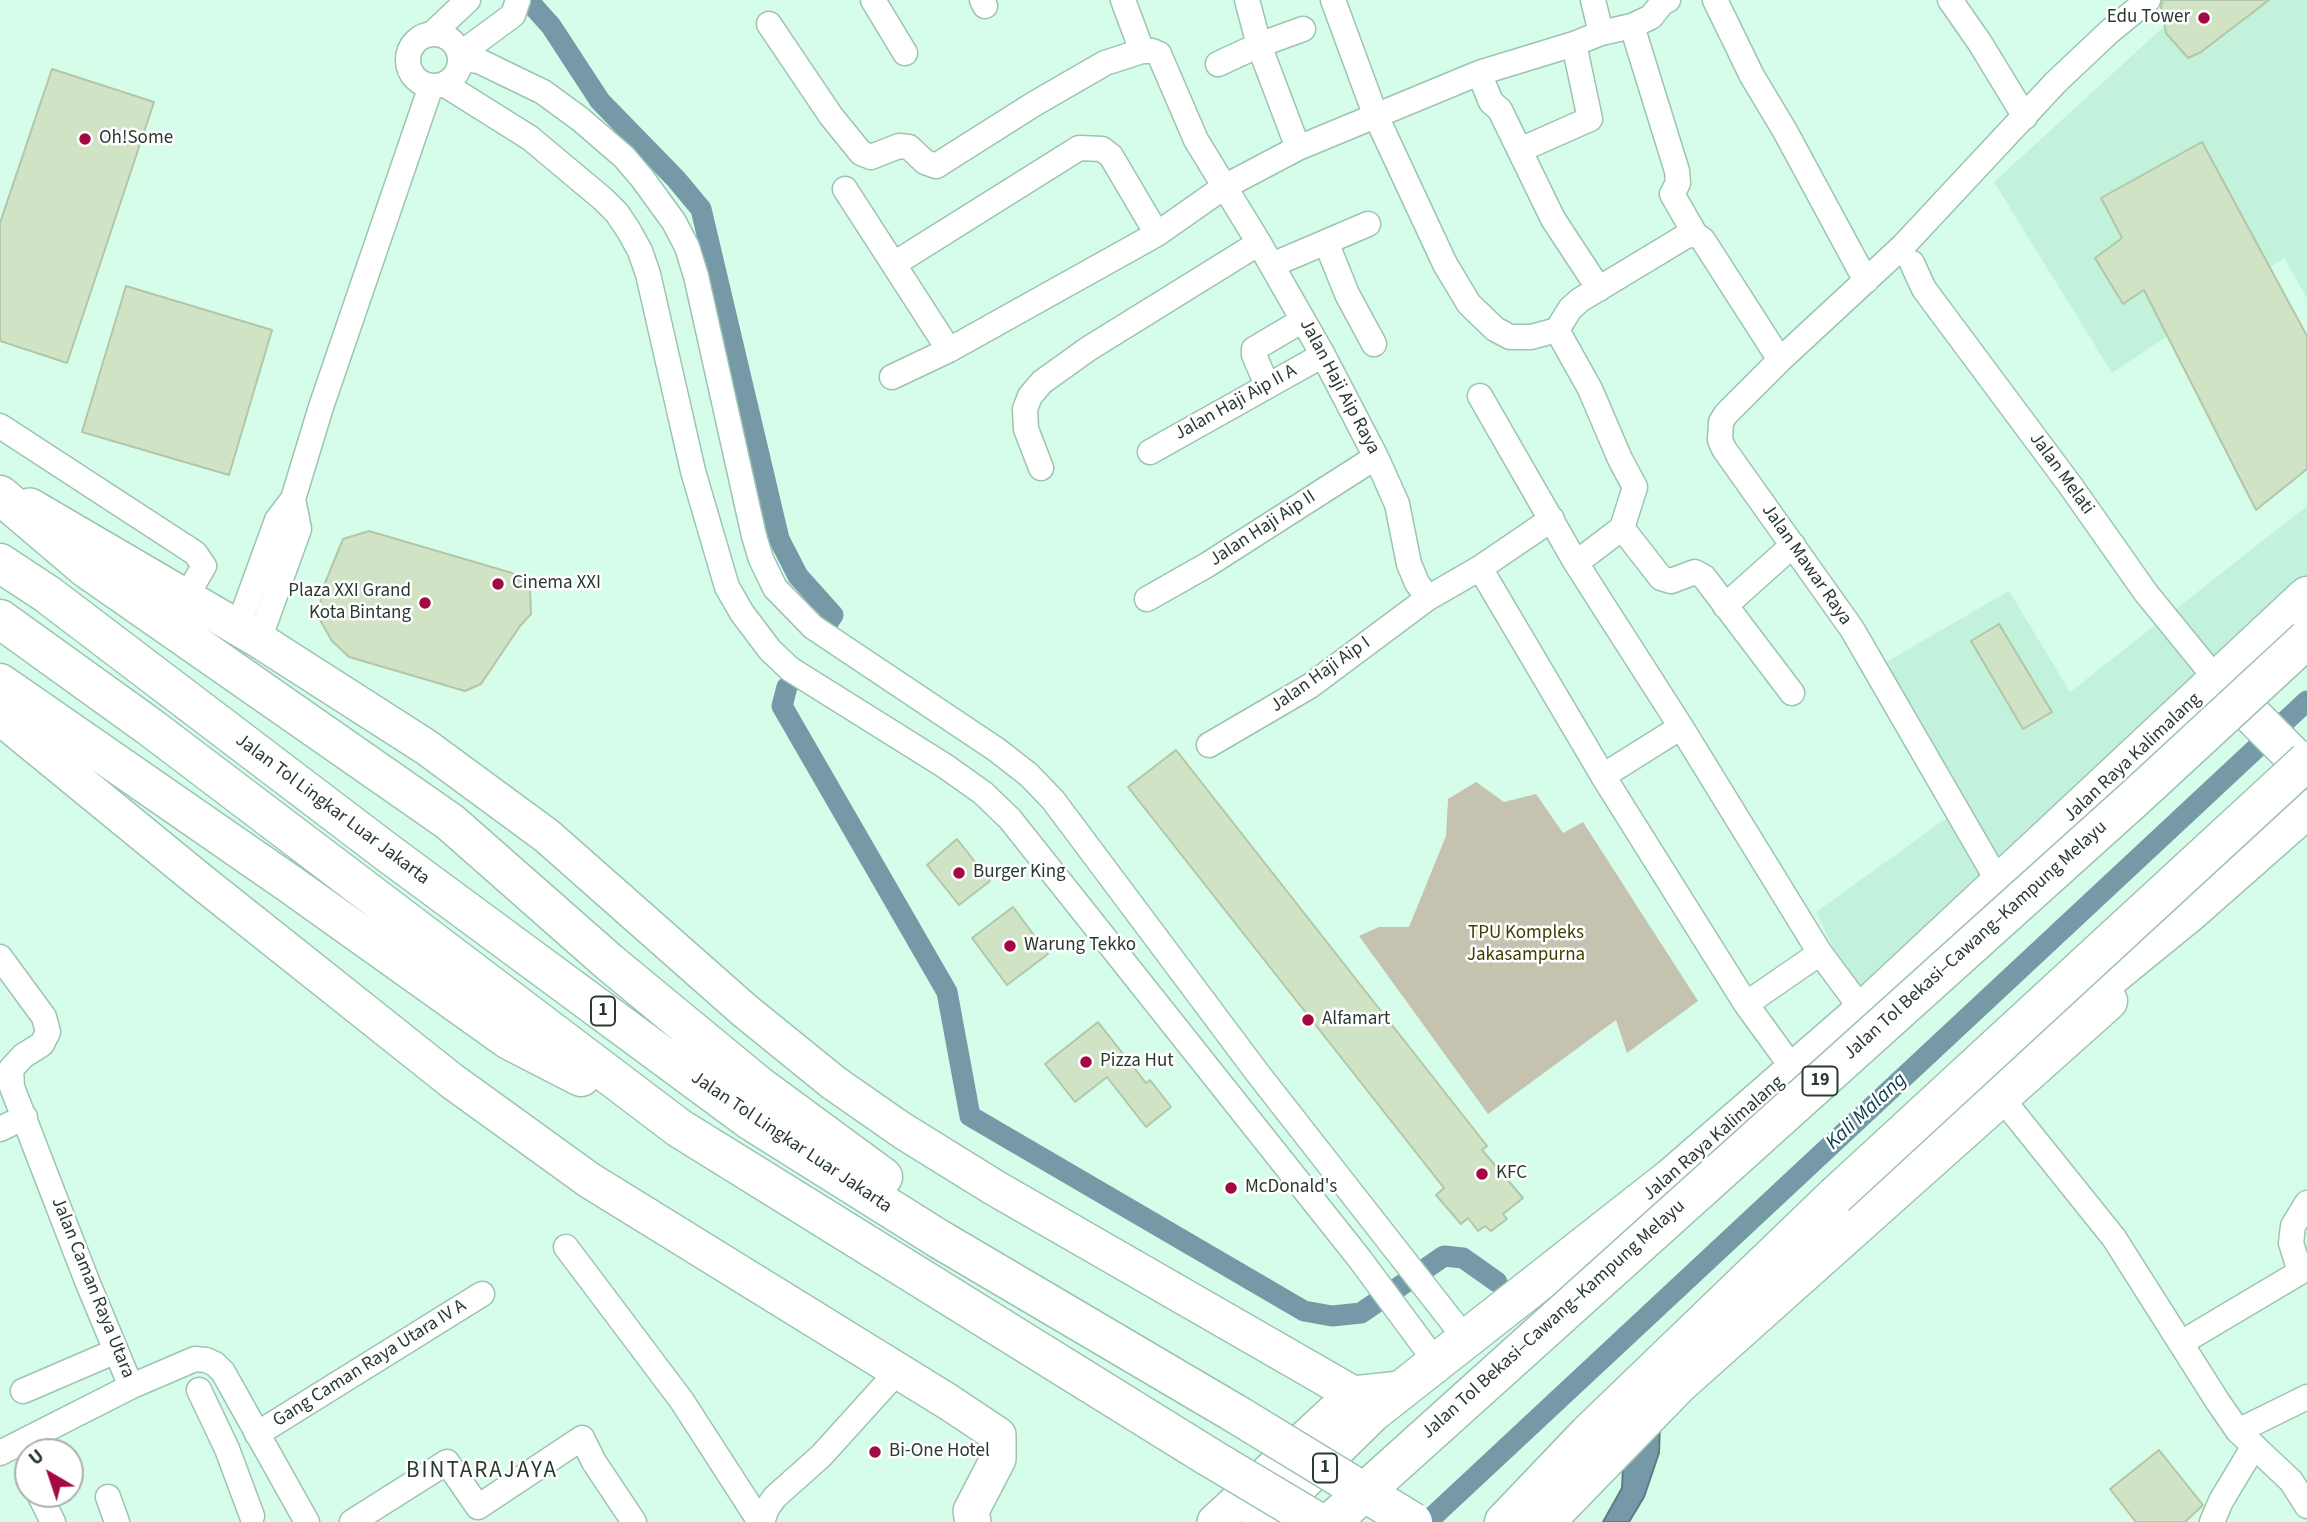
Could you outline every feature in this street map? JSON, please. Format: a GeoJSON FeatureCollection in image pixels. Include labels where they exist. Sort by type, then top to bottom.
{"type":"FeatureCollection","features":[{"type":"Feature","properties":{"kind":"main road"},"geometry":{"type":"LineString","coordinates":[[0,495],[87,569],[450,822],[609,962],[758,1085],[1092,1329]]}},
{"type":"Feature","properties":{"kind":"main road","name":"Jalan Tol Lingkar Luar Jakarta"},"geometry":{"type":"LineString","coordinates":[[0,563],[47,594],[388,853],[751,1121],[939,1240],[1413,1522]]}},
{"type":"Feature","properties":{"kind":"main road","name":"Jalan Raya Kalimalang"},"geometry":{"type":"LineString","coordinates":[[1261,1522],[1371,1413],[1672,1178],[1863,1011],[1999,883],[2232,676],[2307,596]]}},
{"type":"Feature","properties":{"kind":"main road"},"geometry":{"type":"LineString","coordinates":[[0,619],[150,727],[679,1128]]}},
{"type":"Feature","properties":{"kind":"main road","name":"Jalan Tol Bekasi–Cawang–Kampung Melayu"},"geometry":{"type":"LineString","coordinates":[[1331,1522],[2307,639]]}},
{"type":"Feature","properties":{"kind":"main road"},"geometry":{"type":"LineString","coordinates":[[2232,676],[2307,735]]}},
{"type":"Feature","properties":{"kind":"main road"},"geometry":{"type":"LineString","coordinates":[[2232,676],[2307,770]]}},
{"type":"Feature","properties":{"kind":"main road"},"geometry":{"type":"LineString","coordinates":[[0,683],[279,876],[509,1040],[679,1128],[1318,1522]]}},
{"type":"Feature","properties":{"kind":"main road"},"geometry":{"type":"LineString","coordinates":[[1504,1522],[1588,1434],[1835,1195],[2307,761]]}},
{"type":"Feature","properties":{"kind":"main road"},"geometry":{"type":"LineString","coordinates":[[1835,1195],[2004,1067],[2190,912],[2307,809]]}},
{"type":"Feature","properties":{"kind":"main road"},"geometry":{"type":"LineString","coordinates":[[1545,1522],[1666,1397],[2000,1096],[2307,826]]}},
{"type":"Feature","properties":{"kind":"street"},"geometry":{"type":"LineString","coordinates":[[468,0],[433,33],[421,37],[412,46],[408,59],[410,71],[419,81],[437,85],[530,138],[603,199],[629,231],[648,274],[693,471],[727,587],[742,613],[770,650],[790,669],[945,766],[983,793],[1010,819],[1403,1314],[1436,1362]]}},
{"type":"Feature","properties":{"kind":"street"},"geometry":{"type":"LineString","coordinates":[[460,57],[513,16],[518,0]]}},
{"type":"Feature","properties":{"kind":"street"},"geometry":{"type":"LineString","coordinates":[[873,0],[905,53]]}},
{"type":"Feature","properties":{"kind":"street"},"geometry":{"type":"LineString","coordinates":[[769,24],[831,116],[861,153],[871,156],[900,146],[909,147],[925,162],[936,166],[1034,104],[1105,64],[1142,51],[1123,0]]}},
{"type":"Feature","properties":{"kind":"street"},"geometry":{"type":"LineString","coordinates":[[1247,0],[1259,45],[1298,148]]}},
{"type":"Feature","properties":{"kind":"street"},"geometry":{"type":"LineString","coordinates":[[1333,0],[1376,114],[1445,264],[1469,304],[1495,329],[1510,337],[1531,337],[1557,330],[1570,309],[1686,236],[1695,234]]}},
{"type":"Feature","properties":{"kind":"street"},"geometry":{"type":"LineString","coordinates":[[1593,0],[1601,33]]}},
{"type":"Feature","properties":{"kind":"street"},"geometry":{"type":"LineString","coordinates":[[892,377],[949,350],[1157,234],[1224,187],[1298,148],[1479,73],[1601,33],[1632,26],[1651,17],[1668,0]]}},
{"type":"Feature","properties":{"kind":"street"},"geometry":{"type":"LineString","coordinates":[[1716,0],[1752,76],[1785,131],[1866,282]]}},
{"type":"Feature","properties":{"kind":"street"},"geometry":{"type":"LineString","coordinates":[[1950,0],[2025,117]]}},
{"type":"Feature","properties":{"kind":"street","name":"Jalan Mawar Raya"},"geometry":{"type":"LineString","coordinates":[[1999,883],[1852,629],[1720,440],[1721,422],[1780,360],[1903,246],[2056,82],[2148,0]]}},
{"type":"Feature","properties":{"kind":"street"},"geometry":{"type":"LineString","coordinates":[[1632,26],[1677,170],[1678,183],[1672,194],[1695,234],[1703,240],[1780,360]]}},
{"type":"Feature","properties":{"kind":"street"},"geometry":{"type":"LineString","coordinates":[[1218,64],[1303,29]]}},
{"type":"Feature","properties":{"kind":"street"},"geometry":{"type":"LineString","coordinates":[[249,633],[277,520],[293,499],[321,407],[437,85],[453,78],[459,69],[460,57],[455,43],[445,36],[433,33]]}},
{"type":"Feature","properties":{"kind":"street"},"geometry":{"type":"LineString","coordinates":[[1520,150],[1590,120],[1574,44]]}},
{"type":"Feature","properties":{"kind":"street","name":"Jalan Haji Aip Raya"},"geometry":{"type":"LineString","coordinates":[[1142,51],[1159,54],[1196,140],[1323,355],[1376,457],[1397,505],[1409,564],[1417,583],[1428,598]]}},
{"type":"Feature","properties":{"kind":"street"},"geometry":{"type":"LineString","coordinates":[[460,57],[479,61],[543,92],[580,119],[624,157],[674,222],[687,247],[696,276],[754,536],[761,559],[775,588],[813,627],[997,750],[1029,775],[1045,792],[1108,871],[1259,1075],[1465,1338]]}},
{"type":"Feature","properties":{"kind":"street"},"geometry":{"type":"LineString","coordinates":[[1479,73],[1493,106],[1498,107],[1553,219],[1599,289]]}},
{"type":"Feature","properties":{"kind":"street"},"geometry":{"type":"LineString","coordinates":[[894,264],[1079,148],[1102,149],[1111,156],[1157,234]]}},
{"type":"Feature","properties":{"kind":"street"},"geometry":{"type":"LineString","coordinates":[[845,189],[949,350]]}},
{"type":"Feature","properties":{"kind":"street"},"geometry":{"type":"LineString","coordinates":[[1272,265],[1368,224]]}},
{"type":"Feature","properties":{"kind":"street"},"geometry":{"type":"LineString","coordinates":[[1325,242],[1347,294],[1374,344]]}},
{"type":"Feature","properties":{"kind":"street"},"geometry":{"type":"LineString","coordinates":[[1041,468],[1027,429],[1025,409],[1030,396],[1042,382],[1088,349],[1259,243]]}},
{"type":"Feature","properties":{"kind":"street","name":"Jalan Melati"},"geometry":{"type":"LineString","coordinates":[[1912,263],[1924,289],[2070,485],[2146,593],[2232,676]]}},
{"type":"Feature","properties":{"kind":"street"},"geometry":{"type":"LineString","coordinates":[[1267,385],[1254,349],[1303,320]]}},
{"type":"Feature","properties":{"kind":"street"},"geometry":{"type":"LineString","coordinates":[[1557,330],[1590,390],[1635,487],[1622,528],[1576,563]]}},
{"type":"Feature","properties":{"kind":"street","name":"Jalan Haji Aip II A"},"geometry":{"type":"LineString","coordinates":[[1150,452],[1323,355]]}},
{"type":"Feature","properties":{"kind":"street"},"geometry":{"type":"LineString","coordinates":[[1480,396],[1576,563],[1820,953],[1863,1011]]}},
{"type":"Feature","properties":{"kind":"street"},"geometry":{"type":"LineString","coordinates":[[0,426],[195,553],[204,566],[186,597]]}},
{"type":"Feature","properties":{"kind":"street","name":"Jalan Haji Aip II"},"geometry":{"type":"LineString","coordinates":[[1147,598],[1207,565],[1376,457]]}},
{"type":"Feature","properties":{"kind":"street"},"geometry":{"type":"LineString","coordinates":[[0,489],[249,633],[426,747],[547,836],[744,1010],[834,1083],[903,1131],[1353,1394],[1401,1389]]}},
{"type":"Feature","properties":{"kind":"street","name":"Jalan Haji Aip I"},"geometry":{"type":"LineString","coordinates":[[1209,746],[1310,686],[1428,598],[1480,568],[1552,519]]}},
{"type":"Feature","properties":{"kind":"street"},"geometry":{"type":"LineString","coordinates":[[1622,528],[1661,578],[1671,581],[1695,572],[1700,573],[1792,694]]}},
{"type":"Feature","properties":{"kind":"street"},"geometry":{"type":"LineString","coordinates":[[1724,606],[1793,545]]}},
{"type":"Feature","properties":{"kind":"street"},"geometry":{"type":"LineString","coordinates":[[1480,568],[1604,776],[1746,1004],[1794,1070]]}},
{"type":"Feature","properties":{"kind":"street"},"geometry":{"type":"LineString","coordinates":[[0,717],[452,1081],[589,1180],[999,1435],[998,1459],[971,1511],[973,1522]]}},
{"type":"Feature","properties":{"kind":"street"},"geometry":{"type":"LineString","coordinates":[[1604,776],[1681,727]]}},
{"type":"Feature","properties":{"kind":"street"},"geometry":{"type":"LineString","coordinates":[[1746,1004],[1820,953]]}},
{"type":"Feature","properties":{"kind":"street","name":"Jalan Caman Raya Utara"},"geometry":{"type":"LineString","coordinates":[[2,963],[44,1017],[48,1032],[42,1044],[23,1056],[11,1069],[12,1087],[132,1386],[195,1359],[215,1364],[223,1372],[307,1522]]}},
{"type":"Feature","properties":{"kind":"street"},"geometry":{"type":"LineString","coordinates":[[2000,1096],[2114,1238],[2246,1438],[2291,1481],[2307,1506]]}},
{"type":"Feature","properties":{"kind":"street"},"geometry":{"type":"LineString","coordinates":[[0,1129],[25,1117]]}},
{"type":"Feature","properties":{"kind":"street"},"geometry":{"type":"LineString","coordinates":[[2181,1343],[2304,1270],[2291,1242],[2293,1226],[2307,1203]]}},
{"type":"Feature","properties":{"kind":"street"},"geometry":{"type":"LineString","coordinates":[[566,1247],[682,1401],[761,1522]]}},
{"type":"Feature","properties":{"kind":"street","name":"Gang Caman Raya Utara IV A"},"geometry":{"type":"LineString","coordinates":[[257,1434],[482,1294]]}},
{"type":"Feature","properties":{"kind":"street"},"geometry":{"type":"LineString","coordinates":[[23,1391],[116,1351]]}},
{"type":"Feature","properties":{"kind":"street"},"geometry":{"type":"LineString","coordinates":[[761,1522],[775,1497],[821,1456],[898,1371]]}},
{"type":"Feature","properties":{"kind":"street"},"geometry":{"type":"LineString","coordinates":[[40,1438],[132,1386]]}},
{"type":"Feature","properties":{"kind":"street"},"geometry":{"type":"LineString","coordinates":[[199,1390],[227,1449],[247,1519],[289,1492]]}},
{"type":"Feature","properties":{"kind":"street"},"geometry":{"type":"LineString","coordinates":[[1215,1522],[1353,1394]]}},
{"type":"Feature","properties":{"kind":"street"},"geometry":{"type":"LineString","coordinates":[[2212,1522],[2246,1438],[2307,1397]]}},
{"type":"Feature","properties":{"kind":"street"},"geometry":{"type":"LineString","coordinates":[[352,1522],[447,1462],[478,1507],[582,1438],[594,1462],[634,1522]]}},
{"type":"Feature","properties":{"kind":"street"},"geometry":{"type":"LineString","coordinates":[[108,1497],[117,1522]]}},
{"type":"Feature","properties":{"kind":"shaded area"},"geometry":{"type":"Polygon","coordinates":[[[2193,0],[2307,0],[2307,298],[2284,258],[2112,373],[1994,182],[2193,0]]]}},
{"type":"Feature","properties":{"kind":"shaded area"},"geometry":{"type":"Polygon","coordinates":[[[2307,506],[2307,596],[1863,1011],[1816,912],[1962,807],[1886,662],[2009,591],[2070,692],[2307,506]]]}},
{"type":"Feature","properties":{"kind":"green space","name":"TPU Kompleks Jakasampurna"},"geometry":{"type":"Polygon","coordinates":[[[1476,782],[1504,802],[1536,794],[1563,833],[1583,822],[1698,1001],[1627,1053],[1616,1020],[1488,1114],[1359,936],[1379,927],[1409,927],[1446,836],[1448,799],[1476,782]]]}},
{"type":"Feature","properties":{"kind":"water"},"geometry":{"type":"Polygon","coordinates":[[[1660,1422],[1659,1453],[1644,1497],[1629,1522],[1603,1522],[1622,1488],[1623,1467],[1660,1422]]]}},
{"type":"Feature","properties":{"kind":"building","name":"Edu Tower"},"geometry":{"type":"Polygon","coordinates":[[[2163,0],[2269,0],[2201,52],[2188,58],[2166,33],[2161,7],[2163,0]]]}},
{"type":"Feature","properties":{"kind":"building"},"geometry":{"type":"Polygon","coordinates":[[[52,69],[154,102],[67,363],[0,341],[0,223],[52,69]]]}},
{"type":"Feature","properties":{"kind":"building"},"geometry":{"type":"Polygon","coordinates":[[[2202,142],[2307,336],[2307,469],[2256,510],[2144,290],[2123,304],[2095,258],[2122,238],[2101,198],[2202,142]]]}},
{"type":"Feature","properties":{"kind":"building"},"geometry":{"type":"Polygon","coordinates":[[[126,286],[272,330],[229,475],[82,432],[126,286]]]}},
{"type":"Feature","properties":{"kind":"building","name":"Plaza XXI Grand Kota Bintang"},"geometry":{"type":"Polygon","coordinates":[[[369,531],[512,573],[530,590],[531,614],[481,684],[465,691],[349,657],[332,641],[320,620],[321,593],[343,539],[369,531]]]}},
{"type":"Feature","properties":{"kind":"building"},"geometry":{"type":"Polygon","coordinates":[[[1999,624],[2052,712],[2023,729],[1971,641],[1999,624]]]}},
{"type":"Feature","properties":{"kind":"building"},"geometry":{"type":"Polygon","coordinates":[[[1176,750],[1487,1146],[1482,1150],[1523,1198],[1503,1214],[1507,1219],[1491,1231],[1485,1226],[1478,1231],[1468,1218],[1461,1224],[1436,1195],[1444,1188],[1128,787],[1176,750]]]}},
{"type":"Feature","properties":{"kind":"building","name":"Burger King"},"geometry":{"type":"Polygon","coordinates":[[[957,839],[990,881],[959,905],[927,865],[957,839]]]}},
{"type":"Feature","properties":{"kind":"building","name":"Warung Tekko"},"geometry":{"type":"Polygon","coordinates":[[[1013,907],[1048,954],[1007,985],[972,938],[1013,907]]]}},
{"type":"Feature","properties":{"kind":"building","name":"Pizza Hut"},"geometry":{"type":"Polygon","coordinates":[[[1098,1022],[1146,1083],[1150,1080],[1171,1107],[1146,1127],[1107,1077],[1075,1102],[1045,1064],[1098,1022]]]}},
{"type":"Feature","properties":{"kind":"building"},"geometry":{"type":"Polygon","coordinates":[[[2159,1450],[2203,1505],[2185,1522],[2136,1522],[2110,1489],[2159,1450]]]}},
{"type":"Feature","properties":{"kind":"waterway"},"geometry":{"type":"LineString","coordinates":[[534,7],[551,26],[600,101],[676,179],[701,209],[779,539],[798,576],[833,615],[827,624]]}},
{"type":"Feature","properties":{"kind":"waterway"},"geometry":{"type":"LineString","coordinates":[[787,687],[782,706],[947,992],[970,1116],[1304,1311],[1332,1316],[1361,1313],[1444,1256],[1463,1258],[1497,1282]]}},
{"type":"Feature","properties":{"kind":"waterway","name":"Kali Malang"},"geometry":{"type":"LineString","coordinates":[[1427,1522],[2307,701]]}},
{"type":"Feature","properties":{"kind":"place","name":"Edu Tower"},"geometry":{"type":"Point","coordinates":[2204,18]}},
{"type":"Feature","properties":{"kind":"place","name":"Oh!Some"},"geometry":{"type":"Point","coordinates":[85,139]}},
{"type":"Feature","properties":{"kind":"place","name":"Cinema XXI"},"geometry":{"type":"Point","coordinates":[498,584]}},
{"type":"Feature","properties":{"kind":"place","name":"Plaza XXI Grand Kota Bintang"},"geometry":{"type":"Point","coordinates":[425,603]}},
{"type":"Feature","properties":{"kind":"place","name":"Burger King"},"geometry":{"type":"Point","coordinates":[959,873]}},
{"type":"Feature","properties":{"kind":"place","name":"Warung Tekko"},"geometry":{"type":"Point","coordinates":[1010,946]}},
{"type":"Feature","properties":{"kind":"place","name":"Alfamart"},"geometry":{"type":"Point","coordinates":[1308,1020]}},
{"type":"Feature","properties":{"kind":"place","name":"Pizza Hut"},"geometry":{"type":"Point","coordinates":[1086,1062]}},
{"type":"Feature","properties":{"kind":"place","name":"KFC"},"geometry":{"type":"Point","coordinates":[1482,1174]}},
{"type":"Feature","properties":{"kind":"place","name":"McDonald's"},"geometry":{"type":"Point","coordinates":[1231,1188]}},
{"type":"Feature","properties":{"kind":"place","name":"Bi-One Hotel"},"geometry":{"type":"Point","coordinates":[875,1452]}},
{"type":"Feature","properties":{"kind":"district","name":"BINTARAJAYA"},"geometry":{"type":"Point","coordinates":[482,1472]}}]}
